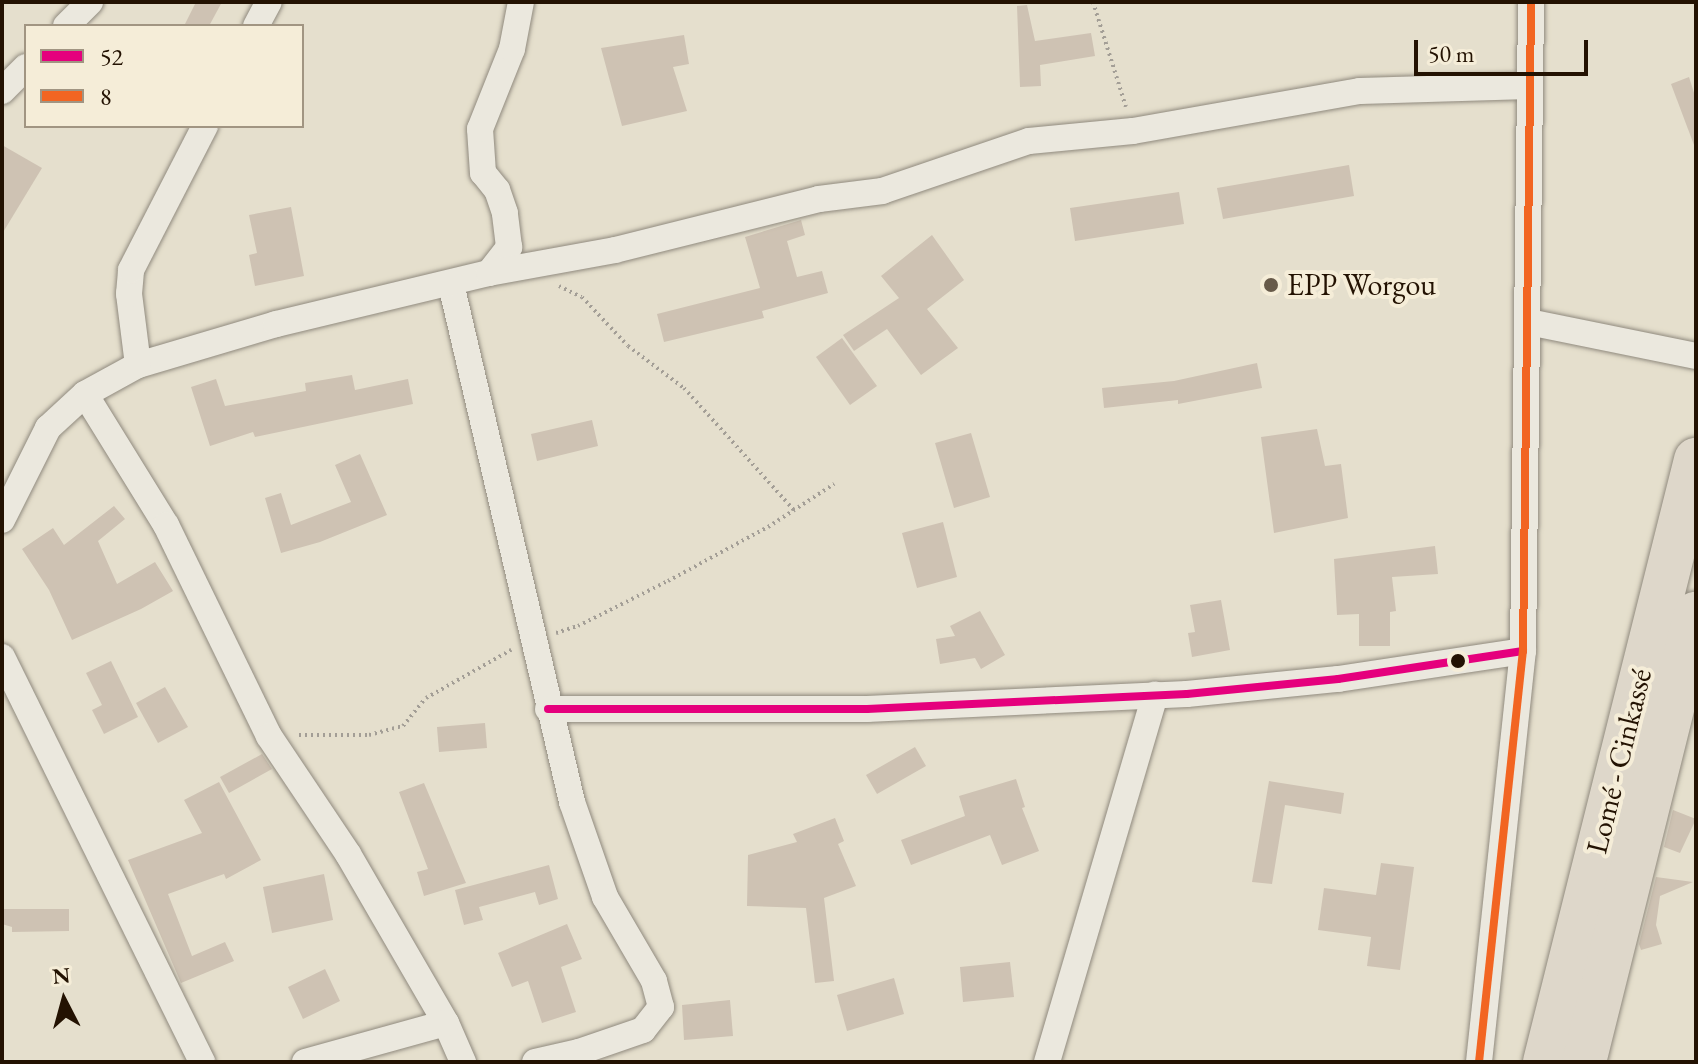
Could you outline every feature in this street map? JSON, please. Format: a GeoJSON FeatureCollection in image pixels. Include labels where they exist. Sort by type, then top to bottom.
{"type":"FeatureCollection","features":[{"type":"Feature","properties":{"kind":"highway","name":"Lomé - Cinkassé"},"geometry":{"type":"LineString","coordinates":[[1584,1062],[1579,1002],[1696,460]]}},
{"type":"Feature","properties":{"kind":"highway","name":"Lomé - Cinkassé"},"geometry":{"type":"LineString","coordinates":[[1545,1062],[1579,1002],[1693,639]]}},
{"type":"Feature","properties":{"kind":"street"},"geometry":{"type":"LineString","coordinates":[[68,24],[90,2]]}},
{"type":"Feature","properties":{"kind":"street"},"geometry":{"type":"LineString","coordinates":[[257,24],[269,2]]}},
{"type":"Feature","properties":{"kind":"street"},"geometry":{"type":"LineString","coordinates":[[489,273],[509,247],[497,190],[483,173],[480,129],[512,49],[521,2]]}},
{"type":"Feature","properties":{"kind":"street"},"geometry":{"type":"LineString","coordinates":[[1479,1062],[1523,651],[1531,2]]}},
{"type":"Feature","properties":{"kind":"street"},"geometry":{"type":"LineString","coordinates":[[2,91],[24,69]]}},
{"type":"Feature","properties":{"kind":"street"},"geometry":{"type":"LineString","coordinates":[[2,520],[12,483],[48,428],[85,394],[138,365],[288,321],[489,273],[615,250],[819,199],[882,191],[1029,141],[1133,131],[1360,91],[1529,86]]}},
{"type":"Feature","properties":{"kind":"street"},"geometry":{"type":"LineString","coordinates":[[138,365],[129,294],[131,270],[204,128]]}},
{"type":"Feature","properties":{"kind":"street"},"geometry":{"type":"LineString","coordinates":[[451,284],[572,802],[605,897],[654,981],[661,1007],[643,1030],[579,1052],[535,1062]]}},
{"type":"Feature","properties":{"kind":"street"},"geometry":{"type":"LineString","coordinates":[[1529,322],[1696,356]]}},
{"type":"Feature","properties":{"kind":"street"},"geometry":{"type":"LineString","coordinates":[[85,394],[166,525],[269,736],[348,854],[446,1023],[463,1062]]}},
{"type":"Feature","properties":{"kind":"street"},"geometry":{"type":"LineString","coordinates":[[548,709],[867,709],[1155,695],[1338,679],[1523,651]]}},
{"type":"Feature","properties":{"kind":"street"},"geometry":{"type":"LineString","coordinates":[[2,657],[202,1062]]}},
{"type":"Feature","properties":{"kind":"street"},"geometry":{"type":"LineString","coordinates":[[1047,1062],[1155,695]]}},
{"type":"Feature","properties":{"kind":"street"},"geometry":{"type":"LineString","coordinates":[[305,1062],[446,1023]]}},
{"type":"Feature","properties":{"kind":"path"},"geometry":{"type":"LineString","coordinates":[[1093,2],[1133,131]]}},
{"type":"Feature","properties":{"kind":"path"},"geometry":{"type":"LineString","coordinates":[[517,267],[582,297],[628,346],[684,388],[794,510]]}},
{"type":"Feature","properties":{"kind":"building"},"geometry":{"type":"Polygon","coordinates":[[[196,2],[222,2],[210,24],[185,24],[196,2]]]}},
{"type":"Feature","properties":{"kind":"building"},"geometry":{"type":"Polygon","coordinates":[[[1027,5],[1035,41],[1091,33],[1095,56],[1040,65],[1041,86],[1020,87],[1017,6],[1027,5]]]}},
{"type":"Feature","properties":{"kind":"building"},"geometry":{"type":"Polygon","coordinates":[[[684,35],[689,64],[673,67],[687,111],[622,126],[601,48],[684,35]]]}},
{"type":"Feature","properties":{"kind":"building"},"geometry":{"type":"Polygon","coordinates":[[[1689,77],[1696,99],[1694,145],[1671,84],[1689,77]]]}},
{"type":"Feature","properties":{"kind":"building"},"geometry":{"type":"Polygon","coordinates":[[[2,145],[42,168],[2,234],[2,145]]]}},
{"type":"Feature","properties":{"kind":"building"},"geometry":{"type":"Polygon","coordinates":[[[1349,165],[1354,196],[1223,219],[1217,188],[1349,165]]]}},
{"type":"Feature","properties":{"kind":"building"},"geometry":{"type":"Polygon","coordinates":[[[1179,192],[1184,224],[1075,241],[1070,208],[1179,192]]]}},
{"type":"Feature","properties":{"kind":"building"},"geometry":{"type":"Polygon","coordinates":[[[291,207],[304,276],[255,286],[249,255],[257,253],[249,215],[291,207]]]}},
{"type":"Feature","properties":{"kind":"building"},"geometry":{"type":"Polygon","coordinates":[[[801,220],[805,235],[787,241],[797,277],[822,271],[828,293],[762,311],[764,318],[664,342],[657,314],[760,288],[745,237],[801,220]]]}},
{"type":"Feature","properties":{"kind":"building"},"geometry":{"type":"Polygon","coordinates":[[[932,235],[964,280],[927,309],[958,348],[921,375],[887,329],[854,351],[843,335],[899,298],[881,276],[932,235]]]}},
{"type":"Feature","properties":{"kind":"building"},"geometry":{"type":"Polygon","coordinates":[[[842,338],[877,386],[850,405],[816,357],[842,338]]]}},
{"type":"Feature","properties":{"kind":"building"},"geometry":{"type":"Polygon","coordinates":[[[1257,363],[1262,388],[1178,404],[1178,400],[1104,408],[1102,388],[1174,381],[1257,363]]]}},
{"type":"Feature","properties":{"kind":"building"},"geometry":{"type":"Polygon","coordinates":[[[352,375],[355,390],[408,379],[413,404],[255,437],[253,432],[210,446],[191,387],[216,379],[225,406],[306,391],[305,383],[352,375]]]}},
{"type":"Feature","properties":{"kind":"building"},"geometry":{"type":"Polygon","coordinates":[[[592,420],[598,446],[537,461],[531,434],[592,420]]]}},
{"type":"Feature","properties":{"kind":"building"},"geometry":{"type":"Polygon","coordinates":[[[1317,429],[1325,466],[1341,464],[1348,518],[1274,533],[1261,437],[1317,429]]]}},
{"type":"Feature","properties":{"kind":"building"},"geometry":{"type":"Polygon","coordinates":[[[971,433],[990,497],[954,508],[935,443],[971,433]]]}},
{"type":"Feature","properties":{"kind":"building"},"geometry":{"type":"Polygon","coordinates":[[[360,454],[387,515],[320,542],[281,553],[265,498],[281,493],[291,525],[351,502],[335,465],[360,454]]]}},
{"type":"Feature","properties":{"kind":"building"},"geometry":{"type":"Polygon","coordinates":[[[114,506],[125,519],[98,541],[117,584],[155,562],[173,591],[72,640],[49,590],[22,549],[53,528],[64,545],[114,506]]]}},
{"type":"Feature","properties":{"kind":"building"},"geometry":{"type":"Polygon","coordinates":[[[943,522],[957,577],[917,588],[902,533],[943,522]]]}},
{"type":"Feature","properties":{"kind":"building"},"geometry":{"type":"Polygon","coordinates":[[[1435,546],[1438,574],[1392,577],[1396,611],[1390,612],[1390,646],[1359,646],[1359,614],[1337,615],[1334,559],[1435,546]]]}},
{"type":"Feature","properties":{"kind":"building"},"geometry":{"type":"Polygon","coordinates":[[[1221,600],[1230,650],[1192,657],[1188,633],[1195,632],[1190,605],[1221,600]]]}},
{"type":"Feature","properties":{"kind":"building"},"geometry":{"type":"Polygon","coordinates":[[[980,611],[1005,655],[981,669],[975,658],[940,664],[936,639],[955,636],[950,626],[980,611]]]}},
{"type":"Feature","properties":{"kind":"building"},"geometry":{"type":"Polygon","coordinates":[[[111,661],[138,717],[104,734],[92,710],[102,705],[86,673],[111,661]]]}},
{"type":"Feature","properties":{"kind":"building"},"geometry":{"type":"Polygon","coordinates":[[[165,687],[188,727],[158,743],[136,703],[165,687]]]}},
{"type":"Feature","properties":{"kind":"building"},"geometry":{"type":"Polygon","coordinates":[[[485,723],[487,748],[439,752],[437,727],[485,723]]]}},
{"type":"Feature","properties":{"kind":"building"},"geometry":{"type":"Polygon","coordinates":[[[915,747],[926,766],[877,794],[866,775],[915,747]]]}},
{"type":"Feature","properties":{"kind":"building"},"geometry":{"type":"Polygon","coordinates":[[[262,754],[272,769],[229,793],[220,777],[262,754]]]}},
{"type":"Feature","properties":{"kind":"building"},"geometry":{"type":"Polygon","coordinates":[[[1016,779],[1025,807],[1022,808],[1039,851],[1002,865],[990,835],[911,865],[901,840],[965,816],[959,796],[1016,779]]]}},
{"type":"Feature","properties":{"kind":"building"},"geometry":{"type":"Polygon","coordinates":[[[1269,781],[1344,793],[1341,814],[1285,805],[1272,884],[1252,882],[1269,781]]]}},
{"type":"Feature","properties":{"kind":"building"},"geometry":{"type":"Polygon","coordinates":[[[219,782],[261,860],[226,879],[224,874],[168,894],[192,956],[225,942],[234,961],[181,983],[128,860],[202,833],[184,800],[219,782]]]}},
{"type":"Feature","properties":{"kind":"building"},"geometry":{"type":"Polygon","coordinates":[[[424,783],[466,883],[424,896],[417,872],[428,869],[399,792],[424,783]]]}},
{"type":"Feature","properties":{"kind":"building"},"geometry":{"type":"Polygon","coordinates":[[[1673,810],[1696,819],[1680,853],[1664,847],[1673,810]]]}},
{"type":"Feature","properties":{"kind":"building"},"geometry":{"type":"Polygon","coordinates":[[[835,818],[844,841],[838,844],[856,886],[824,898],[834,981],[815,983],[806,908],[747,906],[748,855],[797,842],[793,834],[835,818]]]}},
{"type":"Feature","properties":{"kind":"building"},"geometry":{"type":"Polygon","coordinates":[[[1381,863],[1414,867],[1400,970],[1367,966],[1371,937],[1318,930],[1324,888],[1376,895],[1381,863]]]}},
{"type":"Feature","properties":{"kind":"building"},"geometry":{"type":"Polygon","coordinates":[[[549,865],[558,899],[539,905],[535,892],[479,907],[483,920],[464,925],[455,890],[549,865]]]}},
{"type":"Feature","properties":{"kind":"building"},"geometry":{"type":"Polygon","coordinates":[[[324,874],[333,920],[272,933],[263,887],[324,874]]]}},
{"type":"Feature","properties":{"kind":"building"},"geometry":{"type":"Polygon","coordinates":[[[1656,877],[1693,882],[1660,896],[1656,925],[1662,944],[1641,950],[1639,944],[1656,877]]]}},
{"type":"Feature","properties":{"kind":"building"},"geometry":{"type":"Polygon","coordinates":[[[2,909],[69,909],[69,931],[12,932],[12,927],[2,924],[2,909]]]}},
{"type":"Feature","properties":{"kind":"building"},"geometry":{"type":"Polygon","coordinates":[[[567,924],[582,959],[561,967],[576,1012],[542,1023],[528,981],[512,987],[498,953],[567,924]]]}},
{"type":"Feature","properties":{"kind":"building"},"geometry":{"type":"Polygon","coordinates":[[[1010,962],[1014,997],[963,1002],[960,967],[1010,962]]]}},
{"type":"Feature","properties":{"kind":"building"},"geometry":{"type":"Polygon","coordinates":[[[325,969],[340,1001],[303,1019],[288,987],[325,969]]]}},
{"type":"Feature","properties":{"kind":"building"},"geometry":{"type":"Polygon","coordinates":[[[894,978],[904,1014],[847,1031],[837,995],[894,978]]]}},
{"type":"Feature","properties":{"kind":"building"},"geometry":{"type":"Polygon","coordinates":[[[730,1000],[733,1036],[684,1040],[682,1005],[730,1000]]]}},
{"type":"Feature","properties":{"kind":"transit line","name":"8"},"geometry":{"type":"LineString","coordinates":[[1479,1062],[1523,651],[1531,2]]}},
{"type":"Feature","properties":{"kind":"transit line","name":"52"},"geometry":{"type":"LineString","coordinates":[[548,709],[867,709],[1187,694],[1338,679],[1523,651]]}},
{"type":"Feature","properties":{"kind":"place","name":"EPP Worgou"},"geometry":{"type":"Point","coordinates":[1271,285]}}]}
